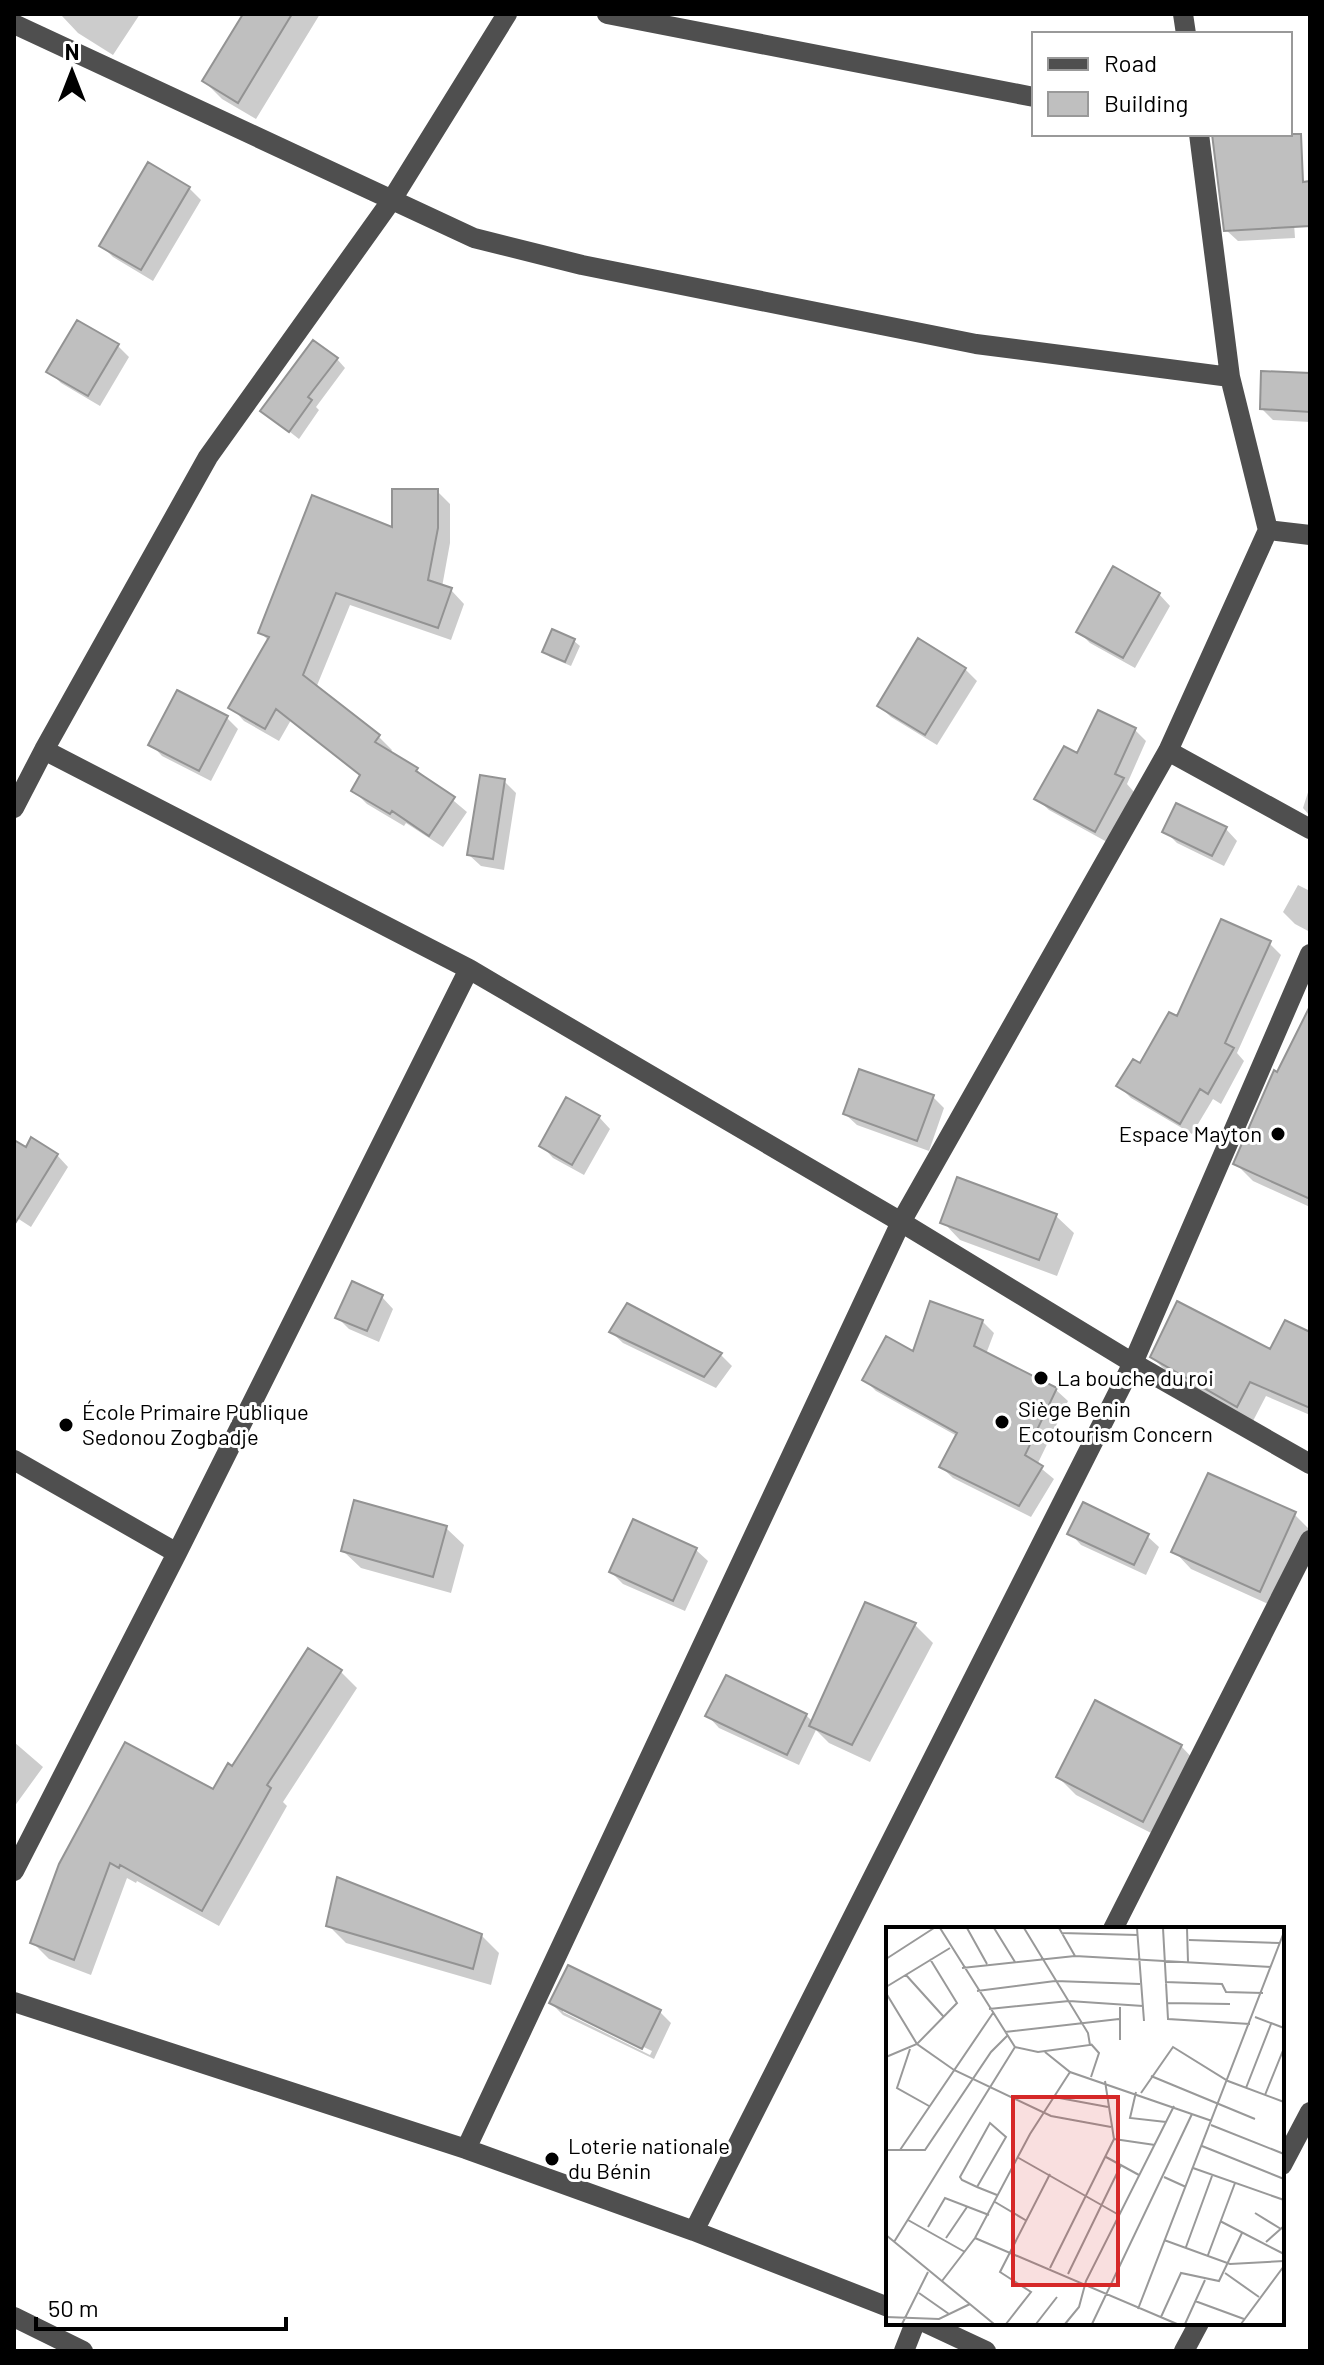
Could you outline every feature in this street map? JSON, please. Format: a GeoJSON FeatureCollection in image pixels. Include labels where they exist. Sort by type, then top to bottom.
{"type":"FeatureCollection","features":[{"type":"Feature","properties":{"kind":"street"},"geometry":{"type":"LineString","coordinates":[[14,808],[208,457],[391,201],[507,14]]}},
{"type":"Feature","properties":{"kind":"street"},"geometry":{"type":"LineString","coordinates":[[607,14],[1032,97]]}},
{"type":"Feature","properties":{"kind":"street"},"geometry":{"type":"LineString","coordinates":[[14,24],[474,238],[582,265],[976,344],[1230,377]]}},
{"type":"Feature","properties":{"kind":"street"},"geometry":{"type":"LineString","coordinates":[[466,2149],[901,1222],[1168,751],[1268,530],[1230,377],[1199,136]]}},
{"type":"Feature","properties":{"kind":"street"},"geometry":{"type":"LineString","coordinates":[[1268,530],[1310,535]]}},
{"type":"Feature","properties":{"kind":"street"},"geometry":{"type":"LineString","coordinates":[[44,750],[469,969],[901,1222],[1133,1363],[1310,1464]]}},
{"type":"Feature","properties":{"kind":"street"},"geometry":{"type":"LineString","coordinates":[[1168,751],[1310,829]]}},
{"type":"Feature","properties":{"kind":"street"},"geometry":{"type":"LineString","coordinates":[[694,2231],[1133,1363],[1310,954]]}},
{"type":"Feature","properties":{"kind":"street"},"geometry":{"type":"LineString","coordinates":[[14,1871],[469,969]]}},
{"type":"Feature","properties":{"kind":"street"},"geometry":{"type":"LineString","coordinates":[[14,1460],[177,1553]]}},
{"type":"Feature","properties":{"kind":"street"},"geometry":{"type":"LineString","coordinates":[[1114,1927],[1310,1540]]}},
{"type":"Feature","properties":{"kind":"street"},"geometry":{"type":"LineString","coordinates":[[14,2002],[466,2149],[694,2231],[886,2306]]}},
{"type":"Feature","properties":{"kind":"street"},"geometry":{"type":"LineString","coordinates":[[1284,2161],[1310,2112]]}},
{"type":"Feature","properties":{"kind":"street"},"geometry":{"type":"LineString","coordinates":[[14,2317],[83,2351]]}},
{"type":"Feature","properties":{"kind":"street"},"geometry":{"type":"LineString","coordinates":[[904,2351],[914,2325]]}},
{"type":"Feature","properties":{"kind":"street"},"geometry":{"type":"LineString","coordinates":[[930,2325],[986,2351]]}},
{"type":"Feature","properties":{"kind":"street"},"geometry":{"type":"LineString","coordinates":[[1184,2351],[1198,2325]]}},
{"type":"Feature","properties":{"kind":"building"},"geometry":{"type":"Polygon","coordinates":[[[243,14],[292,14],[238,103],[202,81],[243,14]]]}},
{"type":"Feature","properties":{"kind":"building"},"geometry":{"type":"Polygon","coordinates":[[[1301,134],[1303,182],[1310,181],[1310,226],[1224,231],[1212,136],[1301,134]]]}},
{"type":"Feature","properties":{"kind":"building"},"geometry":{"type":"Polygon","coordinates":[[[148,162],[190,187],[141,270],[99,246],[148,162]]]}},
{"type":"Feature","properties":{"kind":"building"},"geometry":{"type":"Polygon","coordinates":[[[77,320],[119,344],[88,396],[46,372],[77,320]]]}},
{"type":"Feature","properties":{"kind":"building"},"geometry":{"type":"Polygon","coordinates":[[[313,340],[338,358],[308,397],[312,400],[289,432],[260,411],[313,340]]]}},
{"type":"Feature","properties":{"kind":"building"},"geometry":{"type":"Polygon","coordinates":[[[1261,371],[1310,373],[1310,412],[1260,409],[1261,371]]]}},
{"type":"Feature","properties":{"kind":"building"},"geometry":{"type":"Polygon","coordinates":[[[392,489],[438,489],[438,528],[428,580],[452,588],[438,628],[336,593],[303,675],[380,735],[375,742],[418,768],[416,771],[455,797],[429,836],[392,811],[390,814],[351,791],[360,775],[276,709],[265,729],[228,708],[269,637],[258,633],[312,495],[392,527],[392,489]]]}},
{"type":"Feature","properties":{"kind":"building"},"geometry":{"type":"Polygon","coordinates":[[[1113,566],[1160,593],[1123,658],[1076,632],[1113,566]]]}},
{"type":"Feature","properties":{"kind":"building"},"geometry":{"type":"Polygon","coordinates":[[[552,629],[575,639],[565,662],[542,652],[552,629]]]}},
{"type":"Feature","properties":{"kind":"building"},"geometry":{"type":"Polygon","coordinates":[[[918,638],[966,668],[925,735],[877,706],[918,638]]]}},
{"type":"Feature","properties":{"kind":"building"},"geometry":{"type":"Polygon","coordinates":[[[177,690],[228,716],[199,771],[148,745],[177,690]]]}},
{"type":"Feature","properties":{"kind":"building"},"geometry":{"type":"Polygon","coordinates":[[[1098,710],[1136,728],[1115,774],[1124,778],[1095,832],[1034,799],[1064,746],[1077,753],[1098,710]]]}},
{"type":"Feature","properties":{"kind":"building"},"geometry":{"type":"Polygon","coordinates":[[[480,775],[505,779],[493,859],[467,855],[480,775]]]}},
{"type":"Feature","properties":{"kind":"building"},"geometry":{"type":"Polygon","coordinates":[[[1176,803],[1227,827],[1212,856],[1162,832],[1176,803]]]}},
{"type":"Feature","properties":{"kind":"building"},"geometry":{"type":"Polygon","coordinates":[[[1221,919],[1271,941],[1225,1043],[1234,1048],[1208,1094],[1200,1089],[1180,1124],[1116,1086],[1133,1059],[1140,1063],[1169,1012],[1177,1016],[1221,919]]]}},
{"type":"Feature","properties":{"kind":"building","name":"Espace Mayton"},"geometry":{"type":"Polygon","coordinates":[[[1310,1006],[1310,1199],[1233,1164],[1274,1070],[1277,1072],[1310,1006]]]}},
{"type":"Feature","properties":{"kind":"building"},"geometry":{"type":"Polygon","coordinates":[[[859,1069],[934,1095],[917,1141],[843,1114],[859,1069]]]}},
{"type":"Feature","properties":{"kind":"building"},"geometry":{"type":"Polygon","coordinates":[[[566,1097],[600,1116],[572,1165],[539,1146],[566,1097]]]}},
{"type":"Feature","properties":{"kind":"building"},"geometry":{"type":"Polygon","coordinates":[[[31,1137],[58,1154],[14,1225],[14,1140],[26,1147],[31,1137]]]}},
{"type":"Feature","properties":{"kind":"building"},"geometry":{"type":"Polygon","coordinates":[[[957,1177],[1057,1214],[1039,1260],[940,1223],[957,1177]]]}},
{"type":"Feature","properties":{"kind":"building"},"geometry":{"type":"Polygon","coordinates":[[[352,1281],[383,1295],[367,1331],[335,1318],[352,1281]]]}},
{"type":"Feature","properties":{"kind":"building"},"geometry":{"type":"Polygon","coordinates":[[[930,1301],[983,1320],[974,1346],[1057,1388],[1025,1455],[1043,1466],[1019,1506],[939,1467],[957,1433],[862,1380],[886,1336],[913,1351],[930,1301]]]}},
{"type":"Feature","properties":{"kind":"building"},"geometry":{"type":"Polygon","coordinates":[[[1177,1301],[1270,1349],[1285,1320],[1310,1332],[1310,1408],[1250,1382],[1237,1407],[1150,1357],[1177,1301]]]}},
{"type":"Feature","properties":{"kind":"building"},"geometry":{"type":"Polygon","coordinates":[[[627,1303],[722,1353],[704,1377],[609,1332],[627,1303]]]}},
{"type":"Feature","properties":{"kind":"building"},"geometry":{"type":"Polygon","coordinates":[[[1208,1473],[1296,1512],[1260,1592],[1171,1552],[1208,1473]]]}},
{"type":"Feature","properties":{"kind":"building"},"geometry":{"type":"Polygon","coordinates":[[[354,1500],[447,1526],[433,1577],[341,1551],[354,1500]]]}},
{"type":"Feature","properties":{"kind":"building"},"geometry":{"type":"Polygon","coordinates":[[[1083,1502],[1149,1534],[1134,1565],[1067,1534],[1083,1502]]]}},
{"type":"Feature","properties":{"kind":"building"},"geometry":{"type":"Polygon","coordinates":[[[633,1519],[697,1548],[673,1601],[609,1572],[633,1519]]]}},
{"type":"Feature","properties":{"kind":"building"},"geometry":{"type":"Polygon","coordinates":[[[865,1602],[916,1623],[852,1745],[809,1726],[865,1602]]]}},
{"type":"Feature","properties":{"kind":"building"},"geometry":{"type":"Polygon","coordinates":[[[308,1648],[342,1670],[267,1785],[271,1788],[202,1911],[120,1865],[119,1868],[110,1863],[74,1960],[30,1943],[59,1864],[125,1742],[213,1789],[228,1763],[232,1766],[308,1648]]]}},
{"type":"Feature","properties":{"kind":"building"},"geometry":{"type":"Polygon","coordinates":[[[726,1675],[807,1714],[787,1755],[705,1716],[726,1675]]]}},
{"type":"Feature","properties":{"kind":"building"},"geometry":{"type":"Polygon","coordinates":[[[1095,1700],[1182,1745],[1143,1822],[1056,1777],[1095,1700]]]}},
{"type":"Feature","properties":{"kind":"building"},"geometry":{"type":"Polygon","coordinates":[[[337,1877],[482,1934],[473,1969],[326,1926],[337,1877]]]}},
{"type":"Feature","properties":{"kind":"building"},"geometry":{"type":"Polygon","coordinates":[[[568,1965],[661,2010],[642,2049],[549,2003],[568,1965]]]}},
{"type":"Feature","properties":{"kind":"place","name":"Espace Mayton"},"geometry":{"type":"Point","coordinates":[1278,1134]}},
{"type":"Feature","properties":{"kind":"place","name":"La bouche du roi"},"geometry":{"type":"Point","coordinates":[1041,1378]}},
{"type":"Feature","properties":{"kind":"place","name":"Siège Benin Ecotourism Concern"},"geometry":{"type":"Point","coordinates":[1002,1422]}},
{"type":"Feature","properties":{"kind":"place","name":"École Primaire Publique Sedonou Zogbadje"},"geometry":{"type":"Point","coordinates":[66,1425]}},
{"type":"Feature","properties":{"kind":"place","name":"Loterie nationale du Bénin"},"geometry":{"type":"Point","coordinates":[552,2159]}}]}
